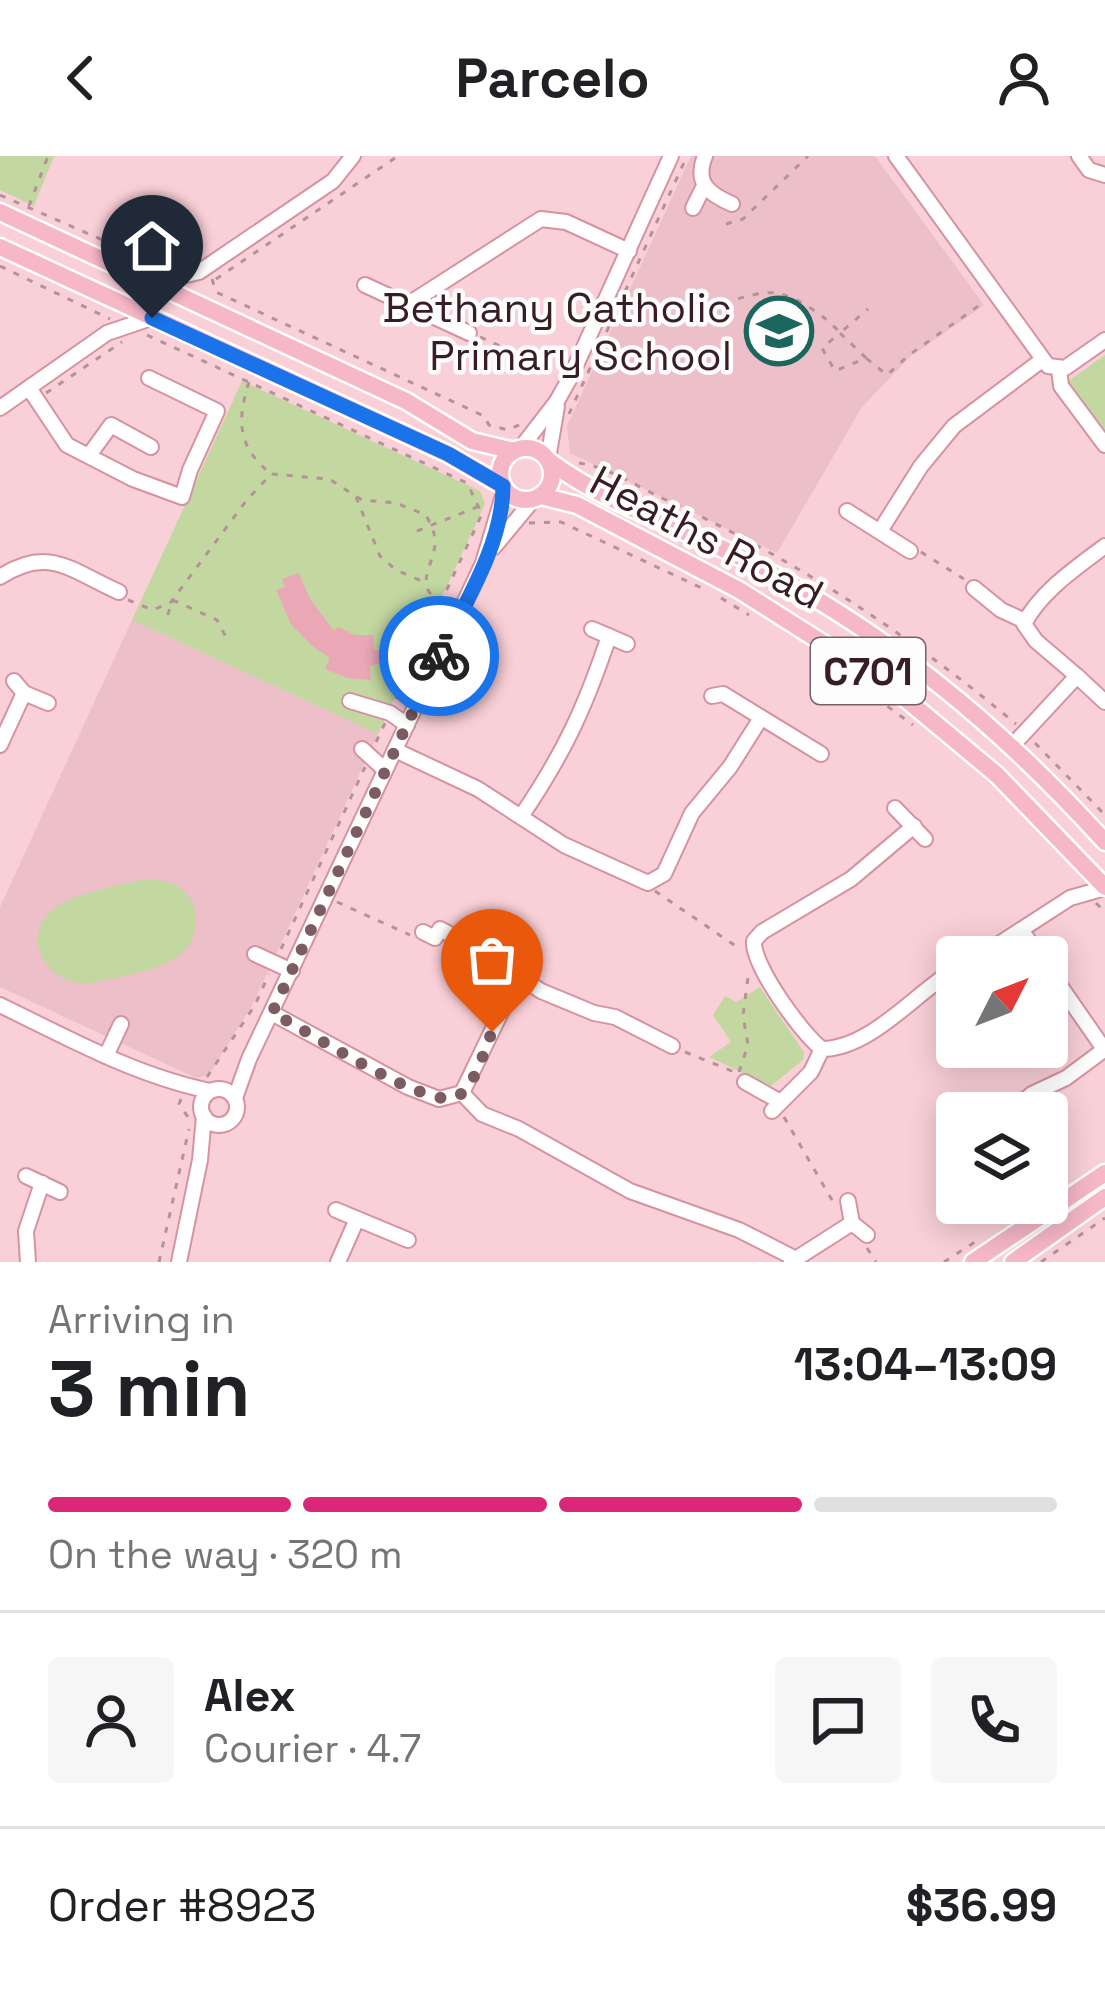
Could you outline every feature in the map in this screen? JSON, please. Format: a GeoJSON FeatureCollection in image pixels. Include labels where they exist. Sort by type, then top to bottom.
{"type":"FeatureCollection","features":[{"type":"Feature","properties":{"kind":"main road","name":"C701"},"geometry":{"type":"LineString","coordinates":[[0,212],[406,401],[472,441],[535,450],[554,458]]}},
{"type":"Feature","properties":{"kind":"main road","name":"C701"},"geometry":{"type":"LineString","coordinates":[[0,247],[110,298],[127,326],[448,454],[518,499],[537,498]]}},
{"type":"Feature","properties":{"kind":"main road"},"geometry":{"type":"LineString","coordinates":[[504,488],[503,463],[517,450]]}},
{"type":"Feature","properties":{"kind":"main road"},"geometry":{"type":"LineString","coordinates":[[537,498],[551,483],[554,458]]}},
{"type":"Feature","properties":{"kind":"main road","name":"Heaths Road"},"geometry":{"type":"LineString","coordinates":[[554,458],[593,492],[710,542],[827,607],[944,686],[1012,746],[1105,842]]}},
{"type":"Feature","properties":{"kind":"main road","name":"Heaths Road"},"geometry":{"type":"LineString","coordinates":[[537,498],[561,499],[590,512],[786,617],[890,685],[997,776],[1105,887]]}},
{"type":"Feature","properties":{"kind":"main road"},"geometry":{"type":"LineString","coordinates":[[997,776],[998,764],[1012,746]]}},
{"type":"Feature","properties":{"kind":"main road"},"geometry":{"type":"LineString","coordinates":[[973,1262],[1105,1173]]}},
{"type":"Feature","properties":{"kind":"main road"},"geometry":{"type":"LineString","coordinates":[[1013,1262],[1105,1197]]}},
{"type":"Feature","properties":{"kind":"street"},"geometry":{"type":"LineString","coordinates":[[152,284],[199,272],[333,182],[353,156]]}},
{"type":"Feature","properties":{"kind":"street"},"geometry":{"type":"LineString","coordinates":[[517,450],[557,401],[671,156]]}},
{"type":"Feature","properties":{"kind":"street"},"geometry":{"type":"LineString","coordinates":[[705,156],[700,174],[704,187],[732,204]]}},
{"type":"Feature","properties":{"kind":"street"},"geometry":{"type":"LineString","coordinates":[[896,156],[1105,445]]}},
{"type":"Feature","properties":{"kind":"street"},"geometry":{"type":"LineString","coordinates":[[1079,156],[1089,170],[1105,176]]}},
{"type":"Feature","properties":{"kind":"street"},"geometry":{"type":"LineString","coordinates":[[693,208],[704,187]]}},
{"type":"Feature","properties":{"kind":"street"},"geometry":{"type":"LineString","coordinates":[[407,305],[541,219],[566,222],[629,251]]}},
{"type":"Feature","properties":{"kind":"street"},"geometry":{"type":"LineString","coordinates":[[199,272],[197,289],[204,308]]}},
{"type":"Feature","properties":{"kind":"street"},"geometry":{"type":"LineString","coordinates":[[364,286],[469,333]]}},
{"type":"Feature","properties":{"kind":"street"},"geometry":{"type":"LineString","coordinates":[[0,407],[33,394],[127,326],[110,298]]}},
{"type":"Feature","properties":{"kind":"street"},"geometry":{"type":"LineString","coordinates":[[880,531],[921,466],[954,426],[1052,366],[1105,340]]}},
{"type":"Feature","properties":{"kind":"street"},"geometry":{"type":"LineString","coordinates":[[33,394],[68,445],[133,479],[182,497],[217,411],[149,378]]}},
{"type":"Feature","properties":{"kind":"street"},"geometry":{"type":"LineString","coordinates":[[554,458],[557,401]]}},
{"type":"Feature","properties":{"kind":"street"},"geometry":{"type":"LineString","coordinates":[[90,454],[111,425],[151,447]]}},
{"type":"Feature","properties":{"kind":"street"},"geometry":{"type":"LineString","coordinates":[[483,563],[504,488]]}},
{"type":"Feature","properties":{"kind":"street"},"geometry":{"type":"LineString","coordinates":[[200,1160],[223,1124],[236,1114],[235,1098],[248,1059],[483,563],[512,520],[537,498]]}},
{"type":"Feature","properties":{"kind":"street"},"geometry":{"type":"LineString","coordinates":[[848,511],[910,551]]}},
{"type":"Feature","properties":{"kind":"street"},"geometry":{"type":"LineString","coordinates":[[1025,621],[1068,574],[1105,546]]}},
{"type":"Feature","properties":{"kind":"street"},"geometry":{"type":"LineString","coordinates":[[0,577],[25,562],[40,560],[118,592]]}},
{"type":"Feature","properties":{"kind":"street"},"geometry":{"type":"LineString","coordinates":[[974,588],[1001,610],[1025,621],[1032,637],[1105,702]]}},
{"type":"Feature","properties":{"kind":"street"},"geometry":{"type":"LineString","coordinates":[[592,629],[627,644]]}},
{"type":"Feature","properties":{"kind":"street"},"geometry":{"type":"LineString","coordinates":[[522,815],[579,722],[609,637]]}},
{"type":"Feature","properties":{"kind":"street"},"geometry":{"type":"LineString","coordinates":[[1012,746],[1078,676]]}},
{"type":"Feature","properties":{"kind":"street"},"geometry":{"type":"LineString","coordinates":[[0,745],[19,687],[48,703]]}},
{"type":"Feature","properties":{"kind":"street"},"geometry":{"type":"LineString","coordinates":[[723,694],[821,754]]}},
{"type":"Feature","properties":{"kind":"street"},"geometry":{"type":"LineString","coordinates":[[350,700],[390,713],[407,725]]}},
{"type":"Feature","properties":{"kind":"street"},"geometry":{"type":"LineString","coordinates":[[395,750],[478,789],[564,845],[652,883],[666,871],[692,813],[730,767],[761,718]]}},
{"type":"Feature","properties":{"kind":"street"},"geometry":{"type":"LineString","coordinates":[[366,752],[385,770]]}},
{"type":"Feature","properties":{"kind":"street"},"geometry":{"type":"LineString","coordinates":[[895,808],[925,838]]}},
{"type":"Feature","properties":{"kind":"street"},"geometry":{"type":"LineString","coordinates":[[914,826],[851,879],[754,941],[758,963],[810,1039],[822,1049],[837,1048],[888,1020],[936,984]]}},
{"type":"Feature","properties":{"kind":"street"},"geometry":{"type":"LineString","coordinates":[[1070,898],[1087,865]]}},
{"type":"Feature","properties":{"kind":"street"},"geometry":{"type":"LineString","coordinates":[[1014,936],[1070,898],[1105,887]]}},
{"type":"Feature","properties":{"kind":"street"},"geometry":{"type":"LineString","coordinates":[[429,935],[440,929],[565,1003],[615,1017],[675,1046]]}},
{"type":"Feature","properties":{"kind":"street"},"geometry":{"type":"LineString","coordinates":[[1022,931],[1025,936]]}},
{"type":"Feature","properties":{"kind":"street"},"geometry":{"type":"LineString","coordinates":[[255,954],[292,971]]}},
{"type":"Feature","properties":{"kind":"street"},"geometry":{"type":"LineString","coordinates":[[272,1013],[439,1100],[462,1093],[519,975]]}},
{"type":"Feature","properties":{"kind":"street"},"geometry":{"type":"LineString","coordinates":[[1036,1092],[1066,1078],[1104,1049],[1068,997]]}},
{"type":"Feature","properties":{"kind":"street"},"geometry":{"type":"LineString","coordinates":[[0,1005],[184,1091],[212,1124],[223,1124]]}},
{"type":"Feature","properties":{"kind":"street"},"geometry":{"type":"LineString","coordinates":[[106,1056],[121,1024]]}},
{"type":"Feature","properties":{"kind":"street"},"geometry":{"type":"LineString","coordinates":[[742,1078],[775,1106],[811,1072],[822,1049]]}},
{"type":"Feature","properties":{"kind":"street"},"geometry":{"type":"LineString","coordinates":[[179,1262],[200,1160],[202,1112],[213,1090],[248,1059]]}},
{"type":"Feature","properties":{"kind":"street"},"geometry":{"type":"LineString","coordinates":[[184,1091],[226,1090],[235,1098]]}},
{"type":"Feature","properties":{"kind":"street"},"geometry":{"type":"LineString","coordinates":[[462,1093],[478,1112],[519,1129],[630,1191],[739,1229],[794,1260],[847,1226]]}},
{"type":"Feature","properties":{"kind":"street"},"geometry":{"type":"LineString","coordinates":[[26,1176],[60,1192]]}},
{"type":"Feature","properties":{"kind":"street"},"geometry":{"type":"LineString","coordinates":[[28,1262],[26,1231],[42,1183]]}},
{"type":"Feature","properties":{"kind":"street"},"geometry":{"type":"LineString","coordinates":[[847,1226],[848,1201]]}},
{"type":"Feature","properties":{"kind":"street"},"geometry":{"type":"LineString","coordinates":[[336,1210],[408,1241]]}},
{"type":"Feature","properties":{"kind":"street"},"geometry":{"type":"LineString","coordinates":[[338,1262],[357,1219]]}},
{"type":"Feature","properties":{"kind":"street"},"geometry":{"type":"LineString","coordinates":[[847,1226],[867,1235]]}},
{"type":"Feature","properties":{"kind":"path"},"geometry":{"type":"LineString","coordinates":[[28,208],[47,156]]}},
{"type":"Feature","properties":{"kind":"path"},"geometry":{"type":"LineString","coordinates":[[214,280],[398,156]]}},
{"type":"Feature","properties":{"kind":"path"},"geometry":{"type":"LineString","coordinates":[[564,426],[687,156]]}},
{"type":"Feature","properties":{"kind":"path"},"geometry":{"type":"LineString","coordinates":[[726,224],[743,219],[808,156]]}},
{"type":"Feature","properties":{"kind":"path"},"geometry":{"type":"LineString","coordinates":[[0,195],[171,270]]}},
{"type":"Feature","properties":{"kind":"path"},"geometry":{"type":"LineString","coordinates":[[0,266],[467,483],[482,514],[390,713],[366,752],[255,1005],[211,1076],[190,1078],[184,1091],[179,1104],[190,1121],[159,1262]]}},
{"type":"Feature","properties":{"kind":"path"},"geometry":{"type":"LineString","coordinates":[[199,272],[214,280]]}},
{"type":"Feature","properties":{"kind":"path"},"geometry":{"type":"LineString","coordinates":[[214,280],[216,292],[484,416],[489,425],[508,430],[525,422]]}},
{"type":"Feature","properties":{"kind":"path"},"geometry":{"type":"LineString","coordinates":[[682,320],[716,305],[775,293],[826,316],[887,375],[985,301]]}},
{"type":"Feature","properties":{"kind":"path"},"geometry":{"type":"LineString","coordinates":[[866,358],[835,371],[822,348],[868,309]]}},
{"type":"Feature","properties":{"kind":"path"},"geometry":{"type":"LineString","coordinates":[[33,394],[127,326]]}},
{"type":"Feature","properties":{"kind":"path"},"geometry":{"type":"LineString","coordinates":[[469,333],[550,368]]}},
{"type":"Feature","properties":{"kind":"path"},"geometry":{"type":"LineString","coordinates":[[249,382],[240,413],[242,438],[271,474],[329,478],[356,496],[409,506],[426,515],[435,540],[425,583],[429,595],[441,602]]}},
{"type":"Feature","properties":{"kind":"path"},"geometry":{"type":"LineString","coordinates":[[554,458],[587,476]]}},
{"type":"Feature","properties":{"kind":"path"},"geometry":{"type":"LineString","coordinates":[[168,615],[175,592],[271,474]]}},
{"type":"Feature","properties":{"kind":"path"},"geometry":{"type":"LineString","coordinates":[[356,496],[380,556],[396,570],[425,583]]}},
{"type":"Feature","properties":{"kind":"path"},"geometry":{"type":"LineString","coordinates":[[417,531],[478,506]]}},
{"type":"Feature","properties":{"kind":"path"},"geometry":{"type":"LineString","coordinates":[[521,522],[561,522],[714,594],[761,622]]}},
{"type":"Feature","properties":{"kind":"path"},"geometry":{"type":"LineString","coordinates":[[910,551],[913,548],[937,560],[974,588]]}},
{"type":"Feature","properties":{"kind":"path"},"geometry":{"type":"LineString","coordinates":[[118,592],[153,610],[171,602],[217,620],[229,641]]}},
{"type":"Feature","properties":{"kind":"path"},"geometry":{"type":"LineString","coordinates":[[831,666],[914,726]]}},
{"type":"Feature","properties":{"kind":"path"},"geometry":{"type":"LineString","coordinates":[[652,883],[656,896],[745,950],[748,969],[742,1015],[748,1046],[742,1078],[675,1046]]}},
{"type":"Feature","properties":{"kind":"path"},"geometry":{"type":"LineString","coordinates":[[1086,891],[1105,912]]}},
{"type":"Feature","properties":{"kind":"path"},"geometry":{"type":"LineString","coordinates":[[336,902],[424,940],[429,935]]}},
{"type":"Feature","properties":{"kind":"path"},"geometry":{"type":"LineString","coordinates":[[775,1106],[785,1108],[784,1120],[839,1212],[836,1222],[847,1226]]}},
{"type":"Feature","properties":{"kind":"path"},"geometry":{"type":"LineString","coordinates":[[1041,1262],[1105,1219]]}},
{"type":"Feature","properties":{"kind":"shaded area","name":"Bethany Catholic Primary School"},"geometry":{"type":"Polygon","coordinates":[[[691,156],[875,156],[984,305],[910,357],[862,407],[777,553],[570,453],[567,426],[691,156]]]}},
{"type":"Feature","properties":{"kind":"shaded area"},"geometry":{"type":"Polygon","coordinates":[[[132,620],[378,734],[253,1004],[209,1075],[196,1078],[0,987],[0,907],[132,620]]]}},
{"type":"Feature","properties":{"kind":"green space"},"geometry":{"type":"Polygon","coordinates":[[[0,156],[54,156],[34,206],[0,190],[0,156]]]}},
{"type":"Feature","properties":{"kind":"green space"},"geometry":{"type":"Polygon","coordinates":[[[1105,355],[1105,435],[1067,382],[1105,355]]]}},
{"type":"Feature","properties":{"kind":"green space"},"geometry":{"type":"Polygon","coordinates":[[[242,381],[480,491],[485,504],[378,734],[132,620],[242,381]]]}},
{"type":"Feature","properties":{"kind":"green space"},"geometry":{"type":"Polygon","coordinates":[[[144,879],[175,885],[191,901],[195,928],[183,952],[154,968],[96,982],[79,983],[53,971],[44,960],[38,933],[55,908],[86,893],[144,879]]]}},
{"type":"Feature","properties":{"kind":"green space"},"geometry":{"type":"Polygon","coordinates":[[[760,987],[804,1052],[803,1060],[771,1086],[709,1057],[731,1042],[713,1015],[725,996],[736,1002],[760,987]]]}},
{"type":"Feature","properties":{"kind":"building"},"geometry":{"type":"Polygon","coordinates":[[[299,573],[310,599],[334,631],[338,627],[355,635],[373,635],[374,650],[387,650],[387,662],[370,666],[371,680],[347,678],[325,669],[330,658],[291,624],[276,590],[285,587],[282,579],[299,573]]]}},
{"type":"Feature","properties":{"kind":"way so far"},"geometry":{"type":"LineString","coordinates":[[439,656],[272,1013],[371,1069],[439,1100],[453,1098],[467,1087],[492,1032]]}},
{"type":"Feature","properties":{"kind":"place","name":"Bethany Catholic Primary School"},"geometry":{"type":"Point","coordinates":[779,331]}},
{"type":"Feature","properties":{"kind":"route"},"geometry":{"type":"LineString","coordinates":[[152,318],[448,454],[503,486],[483,563],[439,656]]}}]}
